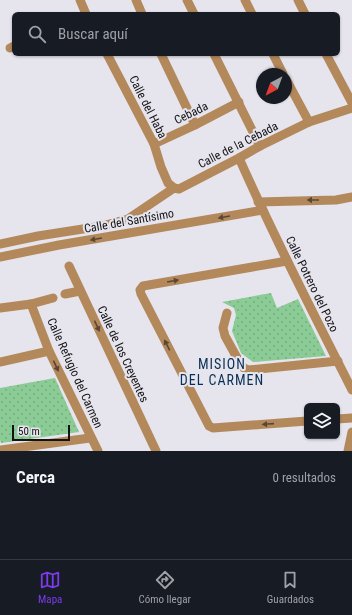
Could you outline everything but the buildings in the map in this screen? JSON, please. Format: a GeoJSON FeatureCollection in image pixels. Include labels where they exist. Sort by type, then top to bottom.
{"type":"FeatureCollection","features":[{"type":"Feature","properties":{"kind":"street"},"geometry":{"type":"LineString","coordinates":[[80,0],[85,12]]}},
{"type":"Feature","properties":{"kind":"street"},"geometry":{"type":"LineString","coordinates":[[136,0],[141,12]]}},
{"type":"Feature","properties":{"kind":"street"},"geometry":{"type":"LineString","coordinates":[[187,0],[193,12]]}},
{"type":"Feature","properties":{"kind":"street"},"geometry":{"type":"LineString","coordinates":[[245,0],[251,12]]}},
{"type":"Feature","properties":{"kind":"street"},"geometry":{"type":"LineString","coordinates":[[298,0],[304,12]]}},
{"type":"Feature","properties":{"kind":"street","name":"Calle del Haba"},"geometry":{"type":"LineString","coordinates":[[108,56],[154,144],[161,168],[168,183],[177,188]]}},
{"type":"Feature","properties":{"kind":"street"},"geometry":{"type":"LineString","coordinates":[[162,56],[195,126]]}},
{"type":"Feature","properties":{"kind":"street"},"geometry":{"type":"LineString","coordinates":[[215,56],[260,146]]}},
{"type":"Feature","properties":{"kind":"street"},"geometry":{"type":"LineString","coordinates":[[274,56],[280,68]]}},
{"type":"Feature","properties":{"kind":"street"},"geometry":{"type":"LineString","coordinates":[[327,56],[352,103]]}},
{"type":"Feature","properties":{"kind":"street"},"geometry":{"type":"LineString","coordinates":[[292,90],[309,122]]}},
{"type":"Feature","properties":{"kind":"street","name":"Cebada"},"geometry":{"type":"LineString","coordinates":[[154,144],[195,126],[239,102]]}},
{"type":"Feature","properties":{"kind":"street","name":"Calle de la Cebada"},"geometry":{"type":"LineString","coordinates":[[0,244],[38,236],[102,226],[128,219],[177,188],[239,158],[260,146],[309,122],[352,108]]}},
{"type":"Feature","properties":{"kind":"street","name":"Calle Potrero del Pozo"},"geometry":{"type":"LineString","coordinates":[[239,158],[258,202],[352,390]]}},
{"type":"Feature","properties":{"kind":"street"},"geometry":{"type":"LineString","coordinates":[[258,202],[336,200],[352,197]]}},
{"type":"Feature","properties":{"kind":"street","name":"Calle del Santísimo"},"geometry":{"type":"LineString","coordinates":[[0,257],[59,245],[263,210]]}},
{"type":"Feature","properties":{"kind":"street"},"geometry":{"type":"LineString","coordinates":[[287,261],[143,286],[140,290],[209,426],[213,428],[304,421]]}},
{"type":"Feature","properties":{"kind":"street","name":"Calle de los Creyentes"},"geometry":{"type":"LineString","coordinates":[[69,266],[156,451]]}},
{"type":"Feature","properties":{"kind":"street"},"geometry":{"type":"LineString","coordinates":[[65,294],[80,291]]}},
{"type":"Feature","properties":{"kind":"street"},"geometry":{"type":"LineString","coordinates":[[0,308],[32,304],[52,298]]}},
{"type":"Feature","properties":{"kind":"street","name":"Calle Refugio del Carmen"},"geometry":{"type":"LineString","coordinates":[[32,304],[49,351],[90,438],[98,451]]}},
{"type":"Feature","properties":{"kind":"street"},"geometry":{"type":"LineString","coordinates":[[227,313],[223,328],[225,336],[240,365],[248,370],[338,361]]}},
{"type":"Feature","properties":{"kind":"street"},"geometry":{"type":"LineString","coordinates":[[0,362],[49,351]]}},
{"type":"Feature","properties":{"kind":"street"},"geometry":{"type":"LineString","coordinates":[[340,419],[352,418]]}},
{"type":"Feature","properties":{"kind":"street"},"geometry":{"type":"LineString","coordinates":[[348,451],[352,432]]}},
{"type":"Feature","properties":{"kind":"street"},"geometry":{"type":"LineString","coordinates":[[1,450],[90,438]]}},
{"type":"Feature","properties":{"kind":"green space"},"geometry":{"type":"Polygon","coordinates":[[[271,293],[277,308],[298,299],[326,356],[253,362],[241,353],[232,331],[236,315],[234,308],[222,302],[271,293]]]}},
{"type":"Feature","properties":{"kind":"green space"},"geometry":{"type":"Polygon","coordinates":[[[55,378],[79,432],[1,443],[0,388],[55,378]]]}},
{"type":"Feature","properties":{"kind":"district","name":"MISION DEL CARMEN"},"geometry":{"type":"Point","coordinates":[222,372]}}]}
